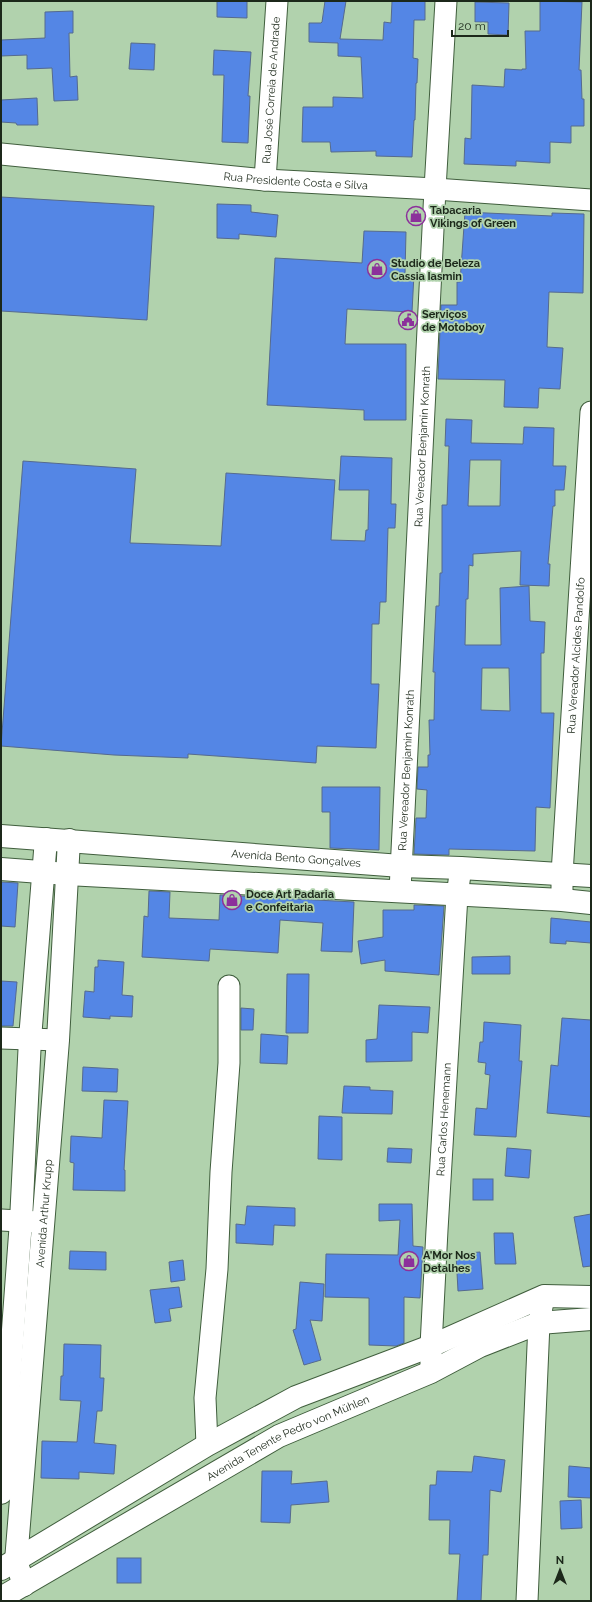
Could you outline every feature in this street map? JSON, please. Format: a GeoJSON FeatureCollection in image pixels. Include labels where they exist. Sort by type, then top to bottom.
{"type":"FeatureCollection","features":[{"type":"Feature","properties":{"kind":"main road","name":"Avenida Bento Gonçalves"},"geometry":{"type":"LineString","coordinates":[[1,836],[402,866],[591,876]]}},
{"type":"Feature","properties":{"kind":"main road","name":"Avenida Arthur Krupp"},"geometry":{"type":"LineString","coordinates":[[1,1493],[11,1220],[30,1039],[46,839]]}},
{"type":"Feature","properties":{"kind":"main road","name":"Avenida Arthur Krupp"},"geometry":{"type":"LineString","coordinates":[[24,1585],[8,1565],[44,1222],[58,1040],[69,840]]}},
{"type":"Feature","properties":{"kind":"main road"},"geometry":{"type":"LineString","coordinates":[[261,855],[261,884]]}},
{"type":"Feature","properties":{"kind":"main road"},"geometry":{"type":"LineString","coordinates":[[1,868],[67,874],[400,891],[591,903]]}},
{"type":"Feature","properties":{"kind":"main road"},"geometry":{"type":"LineString","coordinates":[[8,1565],[207,1445],[296,1397],[431,1346],[544,1296],[591,1297]]}},
{"type":"Feature","properties":{"kind":"main road","name":"Avenida Tenente Pedro von Mühlen"},"geometry":{"type":"LineString","coordinates":[[2,1595],[24,1585],[279,1436],[431,1372],[480,1346],[539,1323],[591,1319]]}},
{"type":"Feature","properties":{"kind":"street","name":"Rua José Correia de Andrade"},"geometry":{"type":"LineString","coordinates":[[265,180],[277,1]]}},
{"type":"Feature","properties":{"kind":"street","name":"Rua Vereador Benjamin Konrath"},"geometry":{"type":"LineString","coordinates":[[400,891],[435,189],[446,1]]}},
{"type":"Feature","properties":{"kind":"street","name":"Rua Presidente Costa e Silva"},"geometry":{"type":"LineString","coordinates":[[1,154],[265,180],[435,189],[591,200]]}},
{"type":"Feature","properties":{"kind":"street","name":"Rua Vereador Alcides Pandolfo"},"geometry":{"type":"LineString","coordinates":[[562,900],[562,874],[591,412]]}},
{"type":"Feature","properties":{"kind":"street","name":"Rua Carlos Henemann"},"geometry":{"type":"LineString","coordinates":[[431,1372],[431,1346],[457,895],[461,868]]}},
{"type":"Feature","properties":{"kind":"street"},"geometry":{"type":"LineString","coordinates":[[207,1445],[205,1398],[217,1269],[221,1172],[229,1063],[228,986]]}},
{"type":"Feature","properties":{"kind":"street"},"geometry":{"type":"LineString","coordinates":[[1,1038],[58,1040]]}},
{"type":"Feature","properties":{"kind":"street"},"geometry":{"type":"LineString","coordinates":[[11,1220],[44,1222]]}},
{"type":"Feature","properties":{"kind":"street"},"geometry":{"type":"LineString","coordinates":[[528,1601],[539,1323],[544,1296]]}},
{"type":"Feature","properties":{"kind":"building"},"geometry":{"type":"Polygon","coordinates":[[[217,1],[247,1],[247,18],[217,17],[217,1]]]}},
{"type":"Feature","properties":{"kind":"building"},"geometry":{"type":"Polygon","coordinates":[[[325,1],[346,1],[340,39],[383,40],[384,22],[391,23],[392,1],[425,1],[425,20],[414,20],[413,58],[418,59],[412,157],[376,156],[376,151],[331,152],[330,142],[302,142],[303,107],[333,107],[333,97],[363,98],[361,57],[338,56],[338,43],[309,42],[309,23],[322,22],[325,1]]]}},
{"type":"Feature","properties":{"kind":"building"},"geometry":{"type":"Polygon","coordinates":[[[540,1],[582,2],[579,70],[581,70],[582,99],[584,99],[584,126],[571,126],[571,143],[550,142],[550,163],[516,161],[516,166],[464,164],[465,138],[471,139],[472,85],[504,87],[505,69],[526,69],[525,31],[540,31],[540,1]]]}},
{"type":"Feature","properties":{"kind":"building"},"geometry":{"type":"Polygon","coordinates":[[[475,2],[509,3],[508,35],[488,34],[488,22],[475,22],[475,2]]]}},
{"type":"Feature","properties":{"kind":"building"},"geometry":{"type":"Polygon","coordinates":[[[73,11],[73,33],[69,33],[70,77],[77,76],[78,100],[54,101],[52,68],[27,69],[27,55],[1,56],[1,40],[45,38],[45,12],[73,11]]]}},
{"type":"Feature","properties":{"kind":"building"},"geometry":{"type":"Polygon","coordinates":[[[131,43],[155,44],[154,70],[129,69],[131,43]]]}},
{"type":"Feature","properties":{"kind":"building"},"geometry":{"type":"Polygon","coordinates":[[[214,50],[251,52],[248,96],[250,96],[248,143],[222,142],[224,75],[213,75],[214,50]]]}},
{"type":"Feature","properties":{"kind":"building"},"geometry":{"type":"Polygon","coordinates":[[[37,98],[38,125],[17,125],[16,123],[1,122],[1,100],[37,98]]]}},
{"type":"Feature","properties":{"kind":"building"},"geometry":{"type":"Polygon","coordinates":[[[1,197],[154,206],[147,320],[1,311],[1,197]]]}},
{"type":"Feature","properties":{"kind":"building"},"geometry":{"type":"Polygon","coordinates":[[[217,204],[251,205],[251,212],[278,215],[276,237],[239,234],[239,239],[217,238],[217,204]]]}},
{"type":"Feature","properties":{"kind":"building"},"geometry":{"type":"Polygon","coordinates":[[[465,212],[552,216],[552,213],[584,214],[583,293],[549,292],[547,347],[563,348],[560,389],[539,388],[538,408],[504,407],[505,380],[438,379],[441,305],[457,305],[457,282],[460,282],[465,212]]]}},
{"type":"Feature","properties":{"kind":"building"},"geometry":{"type":"Polygon","coordinates":[[[364,231],[406,232],[405,274],[414,274],[412,312],[347,309],[345,344],[406,344],[406,420],[364,420],[364,410],[267,405],[275,258],[362,263],[364,231]]]}},
{"type":"Feature","properties":{"kind":"building"},"geometry":{"type":"Polygon","coordinates":[[[446,419],[472,420],[471,443],[523,444],[524,427],[554,428],[553,466],[566,466],[564,490],[555,490],[555,506],[553,506],[548,564],[550,564],[549,586],[520,585],[521,551],[473,554],[473,566],[469,565],[468,599],[466,599],[465,645],[501,645],[500,588],[529,586],[530,621],[545,622],[544,653],[541,653],[541,713],[554,713],[550,808],[536,807],[535,851],[449,849],[449,855],[414,854],[416,818],[426,818],[427,790],[417,789],[418,767],[428,767],[428,755],[430,755],[429,720],[434,720],[435,672],[433,672],[436,606],[439,606],[440,573],[442,573],[442,505],[447,505],[449,446],[445,446],[446,419]],[[470,460],[468,506],[500,506],[501,460],[470,460]],[[482,668],[481,710],[510,711],[509,668],[482,668]]]}},
{"type":"Feature","properties":{"kind":"building"},"geometry":{"type":"Polygon","coordinates":[[[341,456],[392,458],[391,504],[396,504],[395,528],[388,528],[386,602],[380,602],[379,624],[372,624],[371,684],[379,684],[376,748],[317,746],[316,763],[188,754],[188,758],[114,755],[1,746],[23,461],[136,469],[130,543],[221,546],[226,473],[335,480],[331,540],[365,541],[366,530],[368,530],[369,490],[339,490],[341,456]]]}},
{"type":"Feature","properties":{"kind":"building"},"geometry":{"type":"Polygon","coordinates":[[[322,787],[380,787],[379,850],[330,848],[330,812],[322,812],[322,787]]]}},
{"type":"Feature","properties":{"kind":"building"},"geometry":{"type":"Polygon","coordinates":[[[1,882],[18,883],[15,927],[1,926],[1,882]]]}},
{"type":"Feature","properties":{"kind":"building"},"geometry":{"type":"Polygon","coordinates":[[[149,891],[170,892],[169,918],[219,920],[220,895],[354,902],[352,952],[321,951],[323,923],[280,920],[278,953],[210,949],[209,961],[142,957],[144,916],[148,917],[149,891]]]}},
{"type":"Feature","properties":{"kind":"building"},"geometry":{"type":"Polygon","coordinates":[[[414,905],[444,906],[439,975],[385,971],[385,960],[361,964],[358,941],[383,937],[383,910],[414,910],[414,905]]]}},
{"type":"Feature","properties":{"kind":"building"},"geometry":{"type":"Polygon","coordinates":[[[551,918],[591,922],[591,943],[566,941],[566,944],[550,943],[551,918]]]}},
{"type":"Feature","properties":{"kind":"building"},"geometry":{"type":"Polygon","coordinates":[[[510,956],[510,974],[472,974],[472,957],[510,956]]]}},
{"type":"Feature","properties":{"kind":"building"},"geometry":{"type":"Polygon","coordinates":[[[98,960],[124,962],[122,995],[133,996],[132,1017],[110,1016],[110,1019],[83,1017],[85,991],[94,992],[95,967],[98,967],[98,960]]]}},
{"type":"Feature","properties":{"kind":"building"},"geometry":{"type":"Polygon","coordinates":[[[287,974],[309,974],[308,1033],[286,1033],[287,974]]]}},
{"type":"Feature","properties":{"kind":"building"},"geometry":{"type":"Polygon","coordinates":[[[1,981],[17,982],[13,1026],[1,1026],[1,981]]]}},
{"type":"Feature","properties":{"kind":"building"},"geometry":{"type":"Polygon","coordinates":[[[379,1005],[430,1007],[428,1033],[412,1032],[412,1061],[366,1062],[366,1040],[377,1039],[379,1005]]]}},
{"type":"Feature","properties":{"kind":"building"},"geometry":{"type":"Polygon","coordinates":[[[241,1008],[254,1009],[253,1030],[241,1030],[241,1008]]]}},
{"type":"Feature","properties":{"kind":"building"},"geometry":{"type":"Polygon","coordinates":[[[562,1018],[591,1020],[591,1117],[547,1113],[551,1065],[558,1066],[562,1018]]]}},
{"type":"Feature","properties":{"kind":"building"},"geometry":{"type":"Polygon","coordinates":[[[484,1022],[521,1025],[519,1061],[522,1061],[516,1137],[474,1135],[476,1108],[487,1109],[490,1075],[485,1074],[486,1063],[478,1062],[480,1042],[483,1042],[484,1022]]]}},
{"type":"Feature","properties":{"kind":"building"},"geometry":{"type":"Polygon","coordinates":[[[261,1034],[288,1036],[287,1064],[260,1063],[261,1034]]]}},
{"type":"Feature","properties":{"kind":"building"},"geometry":{"type":"Polygon","coordinates":[[[83,1067],[118,1069],[117,1092],[82,1091],[83,1067]]]}},
{"type":"Feature","properties":{"kind":"building"},"geometry":{"type":"Polygon","coordinates":[[[344,1086],[370,1087],[370,1090],[393,1091],[392,1114],[342,1113],[344,1086]]]}},
{"type":"Feature","properties":{"kind":"building"},"geometry":{"type":"Polygon","coordinates":[[[104,1100],[128,1101],[124,1170],[125,1191],[73,1190],[74,1163],[70,1162],[71,1136],[102,1138],[104,1100]]]}},
{"type":"Feature","properties":{"kind":"building"},"geometry":{"type":"Polygon","coordinates":[[[319,1116],[342,1117],[342,1160],[318,1159],[319,1116]]]}},
{"type":"Feature","properties":{"kind":"building"},"geometry":{"type":"Polygon","coordinates":[[[388,1148],[412,1149],[411,1163],[387,1162],[388,1148]]]}},
{"type":"Feature","properties":{"kind":"building"},"geometry":{"type":"Polygon","coordinates":[[[507,1148],[531,1150],[529,1178],[505,1176],[507,1148]]]}},
{"type":"Feature","properties":{"kind":"building"},"geometry":{"type":"Polygon","coordinates":[[[473,1179],[493,1179],[493,1200],[473,1200],[473,1179]]]}},
{"type":"Feature","properties":{"kind":"building"},"geometry":{"type":"Polygon","coordinates":[[[379,1204],[412,1204],[413,1246],[423,1247],[420,1298],[404,1297],[404,1343],[396,1346],[369,1345],[369,1298],[325,1297],[326,1254],[398,1255],[400,1220],[379,1221],[379,1204]]]}},
{"type":"Feature","properties":{"kind":"building"},"geometry":{"type":"Polygon","coordinates":[[[247,1206],[295,1208],[295,1226],[274,1225],[273,1245],[236,1243],[236,1224],[245,1225],[247,1206]]]}},
{"type":"Feature","properties":{"kind":"building"},"geometry":{"type":"Polygon","coordinates":[[[591,1214],[591,1266],[583,1267],[574,1217],[591,1214]]]}},
{"type":"Feature","properties":{"kind":"building"},"geometry":{"type":"Polygon","coordinates":[[[494,1233],[513,1233],[516,1264],[495,1264],[494,1233]]]}},
{"type":"Feature","properties":{"kind":"building"},"geometry":{"type":"Polygon","coordinates":[[[70,1251],[106,1252],[106,1270],[69,1269],[70,1251]]]}},
{"type":"Feature","properties":{"kind":"building"},"geometry":{"type":"Polygon","coordinates":[[[480,1252],[483,1289],[458,1291],[456,1254],[480,1252]]]}},
{"type":"Feature","properties":{"kind":"building"},"geometry":{"type":"Polygon","coordinates":[[[183,1260],[185,1280],[171,1282],[169,1262],[183,1260]]]}},
{"type":"Feature","properties":{"kind":"building"},"geometry":{"type":"Polygon","coordinates":[[[300,1282],[324,1284],[322,1321],[310,1320],[321,1360],[304,1365],[293,1330],[296,1329],[300,1282]]]}},
{"type":"Feature","properties":{"kind":"building"},"geometry":{"type":"Polygon","coordinates":[[[179,1287],[182,1307],[169,1309],[171,1321],[155,1323],[150,1290],[179,1287]]]}},
{"type":"Feature","properties":{"kind":"building"},"geometry":{"type":"Polygon","coordinates":[[[64,1344],[101,1345],[100,1378],[104,1378],[102,1411],[97,1411],[94,1443],[116,1445],[114,1474],[79,1472],[79,1479],[41,1478],[42,1441],[77,1442],[81,1401],[60,1400],[61,1376],[63,1376],[64,1344]]]}},
{"type":"Feature","properties":{"kind":"building"},"geometry":{"type":"Polygon","coordinates":[[[474,1456],[505,1460],[501,1492],[490,1490],[488,1555],[483,1555],[481,1601],[457,1601],[460,1554],[449,1554],[450,1520],[429,1520],[430,1485],[436,1485],[437,1471],[472,1472],[474,1456]]]}},
{"type":"Feature","properties":{"kind":"building"},"geometry":{"type":"Polygon","coordinates":[[[569,1466],[591,1468],[591,1498],[568,1497],[569,1466]]]}},
{"type":"Feature","properties":{"kind":"building"},"geometry":{"type":"Polygon","coordinates":[[[262,1471],[292,1471],[291,1484],[327,1481],[329,1502],[291,1505],[290,1523],[261,1522],[262,1471]]]}},
{"type":"Feature","properties":{"kind":"building"},"geometry":{"type":"Polygon","coordinates":[[[581,1500],[582,1528],[561,1529],[560,1501],[581,1500]]]}},
{"type":"Feature","properties":{"kind":"building"},"geometry":{"type":"Polygon","coordinates":[[[117,1558],[141,1558],[141,1583],[117,1583],[117,1558]]]}},
{"type":"Feature","properties":{"kind":"place","name":"Tabacaria Vikings of Green"},"geometry":{"type":"Point","coordinates":[416,216]}},
{"type":"Feature","properties":{"kind":"place","name":"Studio de Beleza Cassia Iasmin"},"geometry":{"type":"Point","coordinates":[377,269]}},
{"type":"Feature","properties":{"kind":"place","name":"Serviços de Motoboy"},"geometry":{"type":"Point","coordinates":[408,320]}},
{"type":"Feature","properties":{"kind":"place","name":"Doce Art Padaria e Confeitaria"},"geometry":{"type":"Point","coordinates":[232,900]}},
{"type":"Feature","properties":{"kind":"place","name":"A'Mor Nos Detalhes"},"geometry":{"type":"Point","coordinates":[409,1261]}}]}
